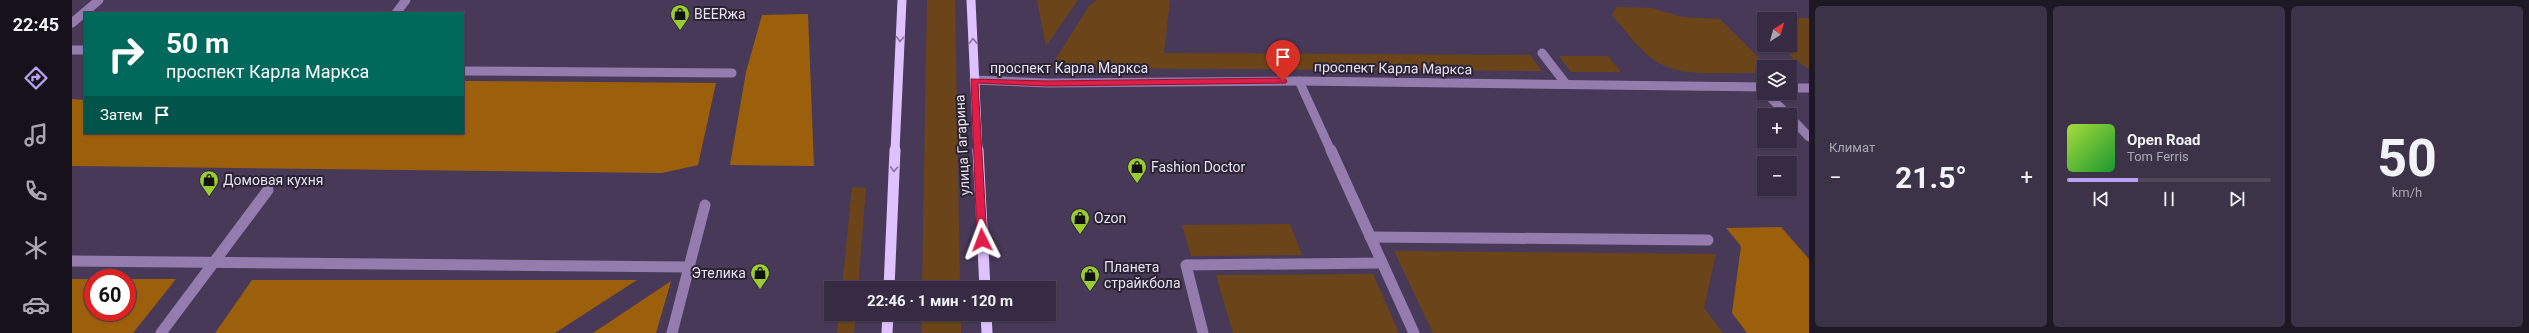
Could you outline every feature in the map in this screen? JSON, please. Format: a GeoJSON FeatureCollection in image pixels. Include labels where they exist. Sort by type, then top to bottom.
{"type":"FeatureCollection","features":[{"type":"Feature","properties":{"kind":"main road"},"geometry":{"type":"LineString","coordinates":[[889,281],[902,0]]}},
{"type":"Feature","properties":{"kind":"main road","name":"улица Гагарина"},"geometry":{"type":"LineString","coordinates":[[971,0],[985,281]]}},
{"type":"Feature","properties":{"kind":"main road"},"geometry":{"type":"LineString","coordinates":[[887,333],[888,321]]}},
{"type":"Feature","properties":{"kind":"main road"},"geometry":{"type":"LineString","coordinates":[[986,321],[987,333]]}},
{"type":"Feature","properties":{"kind":"street"},"geometry":{"type":"LineString","coordinates":[[85,12],[99,0]]}},
{"type":"Feature","properties":{"kind":"street"},"geometry":{"type":"LineString","coordinates":[[397,12],[406,0]]}},
{"type":"Feature","properties":{"kind":"street"},"geometry":{"type":"LineString","coordinates":[[72,23],[84,13]]}},
{"type":"Feature","properties":{"kind":"street"},"geometry":{"type":"LineString","coordinates":[[72,50],[84,50]]}},
{"type":"Feature","properties":{"kind":"street"},"geometry":{"type":"LineString","coordinates":[[1542,53],[1566,84]]}},
{"type":"Feature","properties":{"kind":"street"},"geometry":{"type":"LineString","coordinates":[[464,71],[732,73]]}},
{"type":"Feature","properties":{"kind":"street","name":"проспект Карла Маркса"},"geometry":{"type":"LineString","coordinates":[[974,80],[1048,83],[1299,81],[1566,84],[1757,90]]}},
{"type":"Feature","properties":{"kind":"street"},"geometry":{"type":"LineString","coordinates":[[1299,81],[1414,333]]}},
{"type":"Feature","properties":{"kind":"street"},"geometry":{"type":"LineString","coordinates":[[1797,88],[1809,88]]}},
{"type":"Feature","properties":{"kind":"street"},"geometry":{"type":"LineString","coordinates":[[1774,100],[1781,108]]}},
{"type":"Feature","properties":{"kind":"street"},"geometry":{"type":"LineString","coordinates":[[1797,124],[1809,137]]}},
{"type":"Feature","properties":{"kind":"street"},"geometry":{"type":"LineString","coordinates":[[161,333],[268,190]]}},
{"type":"Feature","properties":{"kind":"street"},"geometry":{"type":"LineString","coordinates":[[672,333],[705,205]]}},
{"type":"Feature","properties":{"kind":"street"},"geometry":{"type":"LineString","coordinates":[[1370,237],[1708,240]]}},
{"type":"Feature","properties":{"kind":"street"},"geometry":{"type":"LineString","coordinates":[[72,261],[689,267]]}},
{"type":"Feature","properties":{"kind":"street"},"geometry":{"type":"LineString","coordinates":[[1202,333],[1186,265],[1382,263]]}},
{"type":"Feature","properties":{"kind":"shaded area"},"geometry":{"type":"Polygon","coordinates":[[[927,0],[955,0],[960,281],[922,281],[927,0]]]}},
{"type":"Feature","properties":{"kind":"shaded area"},"geometry":{"type":"Polygon","coordinates":[[[1037,0],[1078,0],[1046,46],[1037,0]]]}},
{"type":"Feature","properties":{"kind":"shaded area"},"geometry":{"type":"Polygon","coordinates":[[[1097,0],[1170,0],[1164,53],[1530,55],[1542,71],[1050,68],[1089,6],[1097,0]]]}},
{"type":"Feature","properties":{"kind":"shaded area"},"geometry":{"type":"Polygon","coordinates":[[[1617,7],[1651,8],[1683,17],[1720,19],[1759,58],[1757,60],[1755,73],[1688,72],[1662,65],[1641,49],[1612,15],[1617,7]]]}},
{"type":"Feature","properties":{"kind":"shaded area"},"geometry":{"type":"Polygon","coordinates":[[[808,14],[814,166],[730,165],[746,72],[762,15],[808,14]]]}},
{"type":"Feature","properties":{"kind":"shaded area"},"geometry":{"type":"Polygon","coordinates":[[[1797,18],[1809,18],[1809,69],[1794,59],[1787,52],[1797,52],[1797,18]]]}},
{"type":"Feature","properties":{"kind":"shaded area"},"geometry":{"type":"Polygon","coordinates":[[[1559,56],[1608,56],[1621,72],[1571,72],[1559,56]]]}},
{"type":"Feature","properties":{"kind":"shaded area"},"geometry":{"type":"Polygon","coordinates":[[[464,81],[716,83],[698,165],[662,173],[72,166],[72,99],[84,100],[84,134],[464,134],[464,81]]]}},
{"type":"Feature","properties":{"kind":"shaded area"},"geometry":{"type":"Polygon","coordinates":[[[852,187],[866,188],[859,281],[843,281],[852,187]]]}},
{"type":"Feature","properties":{"kind":"shaded area"},"geometry":{"type":"Polygon","coordinates":[[[1290,224],[1302,255],[1191,256],[1182,225],[1290,224]]]}},
{"type":"Feature","properties":{"kind":"shaded area"},"geometry":{"type":"Polygon","coordinates":[[[1781,227],[1809,259],[1809,333],[1747,333],[1732,313],[1741,246],[1726,228],[1781,227]]]}},
{"type":"Feature","properties":{"kind":"shaded area"},"geometry":{"type":"Polygon","coordinates":[[[1394,251],[1716,254],[1704,308],[1723,333],[1433,333],[1394,251]]]}},
{"type":"Feature","properties":{"kind":"shaded area"},"geometry":{"type":"Polygon","coordinates":[[[1373,274],[1399,333],[1233,333],[1216,275],[1373,274]]]}},
{"type":"Feature","properties":{"kind":"shaded area"},"geometry":{"type":"Polygon","coordinates":[[[72,279],[84,279],[84,321],[136,321],[136,279],[176,279],[133,333],[72,333],[72,279]]]}},
{"type":"Feature","properties":{"kind":"shaded area"},"geometry":{"type":"Polygon","coordinates":[[[252,280],[637,280],[555,333],[215,333],[252,280]]]}},
{"type":"Feature","properties":{"kind":"shaded area"},"geometry":{"type":"Polygon","coordinates":[[[671,281],[656,333],[593,333],[671,281]]]}},
{"type":"Feature","properties":{"kind":"shaded area"},"geometry":{"type":"Polygon","coordinates":[[[838,321],[855,321],[854,333],[837,333],[838,321]]]}},
{"type":"Feature","properties":{"kind":"shaded area"},"geometry":{"type":"Polygon","coordinates":[[[922,321],[961,321],[961,333],[922,333],[922,321]]]}},
{"type":"Feature","properties":{"kind":"place","name":"BEERжа"},"geometry":{"type":"Point","coordinates":[680,31]}},
{"type":"Feature","properties":{"kind":"place","name":"Fashion Doctor"},"geometry":{"type":"Point","coordinates":[1137,184]}},
{"type":"Feature","properties":{"kind":"place","name":"Домовая кухня"},"geometry":{"type":"Point","coordinates":[209,197]}},
{"type":"Feature","properties":{"kind":"place","name":"Ozon"},"geometry":{"type":"Point","coordinates":[1080,235]}},
{"type":"Feature","properties":{"kind":"place","name":"Этелика"},"geometry":{"type":"Point","coordinates":[760,290]}},
{"type":"Feature","properties":{"kind":"place","name":"Планета страйкбола"},"geometry":{"type":"Point","coordinates":[1090,292]}},
{"type":"Feature","properties":{"kind":"route"},"geometry":{"type":"LineString","coordinates":[[982,240],[974,80],[1048,83],[1283,81]]}}]}
